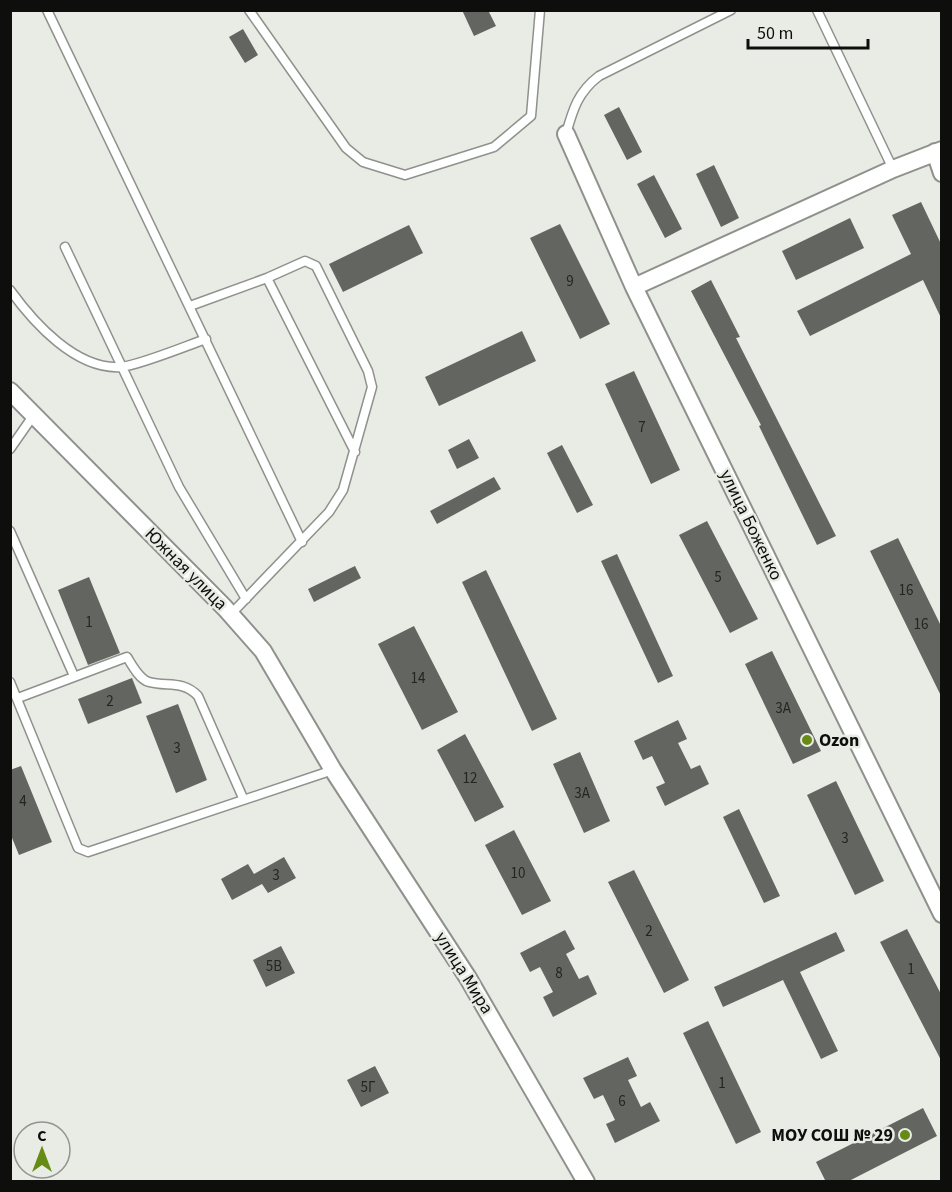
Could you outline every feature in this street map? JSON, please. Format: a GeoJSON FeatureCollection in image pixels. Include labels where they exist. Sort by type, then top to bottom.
{"type":"FeatureCollection","features":[{"type":"Feature","properties":{"kind":"street","name":"улица Боженко"},"geometry":{"type":"LineString","coordinates":[[566,134],[634,287],[942,914]]}},
{"type":"Feature","properties":{"kind":"street"},"geometry":{"type":"LineString","coordinates":[[634,287],[938,151],[942,173]]}},
{"type":"Feature","properties":{"kind":"street","name":"Южная улица"},"geometry":{"type":"LineString","coordinates":[[10,391],[231,614],[263,651],[333,770]]}},
{"type":"Feature","properties":{"kind":"street","name":"улица Мира"},"geometry":{"type":"LineString","coordinates":[[333,770],[468,978],[586,1182]]}},
{"type":"Feature","properties":{"kind":"lane"},"geometry":{"type":"LineString","coordinates":[[47,10],[302,542]]}},
{"type":"Feature","properties":{"kind":"lane"},"geometry":{"type":"LineString","coordinates":[[249,10],[346,148],[363,162],[405,175],[494,147],[531,116],[540,10]]}},
{"type":"Feature","properties":{"kind":"lane"},"geometry":{"type":"LineString","coordinates":[[566,134],[574,104],[585,87],[599,76],[731,10]]}},
{"type":"Feature","properties":{"kind":"lane"},"geometry":{"type":"LineString","coordinates":[[816,10],[893,170]]}},
{"type":"Feature","properties":{"kind":"lane"},"geometry":{"type":"LineString","coordinates":[[65,247],[179,487],[246,599]]}},
{"type":"Feature","properties":{"kind":"lane"},"geometry":{"type":"LineString","coordinates":[[190,306],[267,278],[305,261],[316,266],[368,371],[372,387],[343,490],[329,512],[302,542],[231,614]]}},
{"type":"Feature","properties":{"kind":"lane"},"geometry":{"type":"LineString","coordinates":[[267,278],[355,452]]}},
{"type":"Feature","properties":{"kind":"lane"},"geometry":{"type":"LineString","coordinates":[[10,290],[26,311],[65,347],[93,363],[122,367],[206,339]]}},
{"type":"Feature","properties":{"kind":"lane"},"geometry":{"type":"LineString","coordinates":[[10,449],[33,416]]}},
{"type":"Feature","properties":{"kind":"lane"},"geometry":{"type":"LineString","coordinates":[[10,531],[74,676]]}},
{"type":"Feature","properties":{"kind":"lane"},"geometry":{"type":"LineString","coordinates":[[18,698],[127,657],[139,675],[148,682],[176,684],[191,688],[198,696],[243,798]]}},
{"type":"Feature","properties":{"kind":"lane"},"geometry":{"type":"LineString","coordinates":[[10,682],[78,848],[88,852],[243,798],[333,770]]}},
{"type":"Feature","properties":{"kind":"building"},"geometry":{"type":"Polygon","coordinates":[[[462,10],[488,10],[496,26],[474,36],[462,10]]]}},
{"type":"Feature","properties":{"kind":"building"},"geometry":{"type":"Polygon","coordinates":[[[243,29],[258,55],[245,63],[229,37],[243,29]]]}},
{"type":"Feature","properties":{"kind":"building"},"geometry":{"type":"Polygon","coordinates":[[[619,107],[642,152],[627,160],[604,115],[619,107]]]}},
{"type":"Feature","properties":{"kind":"building"},"geometry":{"type":"Polygon","coordinates":[[[714,165],[739,218],[721,227],[696,174],[714,165]]]}},
{"type":"Feature","properties":{"kind":"building"},"geometry":{"type":"Polygon","coordinates":[[[654,175],[682,229],[665,238],[637,184],[654,175]]]}},
{"type":"Feature","properties":{"kind":"building"},"geometry":{"type":"Polygon","coordinates":[[[921,202],[942,246],[942,320],[923,280],[810,336],[797,311],[911,254],[892,215],[921,202]]]}},
{"type":"Feature","properties":{"kind":"building"},"geometry":{"type":"Polygon","coordinates":[[[850,218],[864,248],[796,280],[782,251],[850,218]]]}},
{"type":"Feature","properties":{"kind":"building"},"geometry":{"type":"Polygon","coordinates":[[[560,224],[610,324],[580,339],[530,238],[560,224]]]}},
{"type":"Feature","properties":{"kind":"building"},"geometry":{"type":"Polygon","coordinates":[[[409,225],[423,253],[343,292],[329,264],[409,225]]]}},
{"type":"Feature","properties":{"kind":"building"},"geometry":{"type":"Polygon","coordinates":[[[711,280],[740,337],[736,338],[836,536],[817,545],[759,426],[761,425],[691,291],[711,280]]]}},
{"type":"Feature","properties":{"kind":"building"},"geometry":{"type":"Polygon","coordinates":[[[522,331],[536,361],[439,406],[425,377],[522,331]]]}},
{"type":"Feature","properties":{"kind":"building"},"geometry":{"type":"Polygon","coordinates":[[[634,371],[680,470],[651,484],[605,384],[634,371]]]}},
{"type":"Feature","properties":{"kind":"building"},"geometry":{"type":"Polygon","coordinates":[[[469,439],[479,458],[457,469],[448,450],[469,439]]]}},
{"type":"Feature","properties":{"kind":"building"},"geometry":{"type":"Polygon","coordinates":[[[562,445],[593,505],[577,513],[547,453],[562,445]]]}},
{"type":"Feature","properties":{"kind":"building"},"geometry":{"type":"Polygon","coordinates":[[[494,477],[501,489],[437,524],[430,511],[494,477]]]}},
{"type":"Feature","properties":{"kind":"building"},"geometry":{"type":"Polygon","coordinates":[[[707,521],[758,619],[730,633],[679,535],[707,521]]]}},
{"type":"Feature","properties":{"kind":"building"},"geometry":{"type":"Polygon","coordinates":[[[898,538],[942,628],[942,698],[870,551],[898,538]]]}},
{"type":"Feature","properties":{"kind":"building"},"geometry":{"type":"Polygon","coordinates":[[[617,554],[673,676],[658,683],[601,561],[617,554]]]}},
{"type":"Feature","properties":{"kind":"building"},"geometry":{"type":"Polygon","coordinates":[[[355,566],[361,578],[314,602],[308,589],[355,566]]]}},
{"type":"Feature","properties":{"kind":"building"},"geometry":{"type":"Polygon","coordinates":[[[486,570],[557,719],[532,731],[462,582],[486,570]]]}},
{"type":"Feature","properties":{"kind":"building"},"geometry":{"type":"Polygon","coordinates":[[[89,577],[120,653],[88,665],[58,590],[89,577]]]}},
{"type":"Feature","properties":{"kind":"building"},"geometry":{"type":"Polygon","coordinates":[[[414,626],[458,712],[422,730],[378,644],[414,626]]]}},
{"type":"Feature","properties":{"kind":"building"},"geometry":{"type":"Polygon","coordinates":[[[772,651],[821,751],[793,764],[745,664],[772,651]]]}},
{"type":"Feature","properties":{"kind":"building"},"geometry":{"type":"Polygon","coordinates":[[[132,678],[142,703],[88,724],[78,699],[132,678]]]}},
{"type":"Feature","properties":{"kind":"building"},"geometry":{"type":"Polygon","coordinates":[[[178,704],[207,780],[176,793],[146,716],[178,704]]]}},
{"type":"Feature","properties":{"kind":"building"},"geometry":{"type":"Polygon","coordinates":[[[678,720],[687,739],[678,743],[691,769],[700,765],[709,784],[665,806],[656,787],[665,783],[652,756],[643,760],[634,741],[678,720]]]}},
{"type":"Feature","properties":{"kind":"building"},"geometry":{"type":"Polygon","coordinates":[[[465,734],[504,807],[475,822],[437,750],[465,734]]]}},
{"type":"Feature","properties":{"kind":"building"},"geometry":{"type":"Polygon","coordinates":[[[580,752],[610,821],[584,833],[553,764],[580,752]]]}},
{"type":"Feature","properties":{"kind":"building"},"geometry":{"type":"Polygon","coordinates":[[[21,766],[52,842],[19,855],[10,833],[10,770],[21,766]]]}},
{"type":"Feature","properties":{"kind":"building"},"geometry":{"type":"Polygon","coordinates":[[[836,781],[884,881],[855,895],[807,795],[836,781]]]}},
{"type":"Feature","properties":{"kind":"building"},"geometry":{"type":"Polygon","coordinates":[[[739,809],[780,896],[764,903],[723,817],[739,809]]]}},
{"type":"Feature","properties":{"kind":"building"},"geometry":{"type":"Polygon","coordinates":[[[514,830],[551,901],[522,915],[485,845],[514,830]]]}},
{"type":"Feature","properties":{"kind":"building"},"geometry":{"type":"Polygon","coordinates":[[[284,857],[296,878],[268,893],[262,884],[232,900],[221,879],[248,864],[254,874],[284,857]]]}},
{"type":"Feature","properties":{"kind":"building"},"geometry":{"type":"Polygon","coordinates":[[[634,870],[689,980],[664,993],[608,882],[634,870]]]}},
{"type":"Feature","properties":{"kind":"building"},"geometry":{"type":"Polygon","coordinates":[[[907,929],[942,996],[942,1062],[880,942],[907,929]]]}},
{"type":"Feature","properties":{"kind":"building"},"geometry":{"type":"Polygon","coordinates":[[[565,930],[575,949],[566,954],[579,979],[588,975],[597,994],[553,1017],[543,997],[553,992],[540,967],[530,972],[520,953],[565,930]]]}},
{"type":"Feature","properties":{"kind":"building"},"geometry":{"type":"Polygon","coordinates":[[[836,932],[845,951],[800,972],[838,1051],[821,1059],[783,980],[723,1007],[714,987],[836,932]]]}},
{"type":"Feature","properties":{"kind":"building"},"geometry":{"type":"Polygon","coordinates":[[[281,946],[295,973],[266,987],[253,960],[281,946]]]}},
{"type":"Feature","properties":{"kind":"building"},"geometry":{"type":"Polygon","coordinates":[[[708,1021],[761,1132],[736,1144],[683,1033],[708,1021]]]}},
{"type":"Feature","properties":{"kind":"building"},"geometry":{"type":"Polygon","coordinates":[[[628,1057],[637,1076],[628,1080],[641,1107],[650,1102],[660,1121],[615,1143],[606,1124],[615,1120],[603,1095],[594,1099],[583,1078],[628,1057]]]}},
{"type":"Feature","properties":{"kind":"building"},"geometry":{"type":"Polygon","coordinates":[[[375,1066],[389,1093],[361,1107],[347,1080],[375,1066]]]}},
{"type":"Feature","properties":{"kind":"building"},"geometry":{"type":"Polygon","coordinates":[[[923,1108],[937,1136],[847,1182],[826,1182],[816,1162],[923,1108]]]}},
{"type":"Feature","properties":{"kind":"place","name":"Ozon"},"geometry":{"type":"Point","coordinates":[807,740]}},
{"type":"Feature","properties":{"kind":"place","name":"МОУ СОШ № 29"},"geometry":{"type":"Point","coordinates":[905,1135]}}]}
